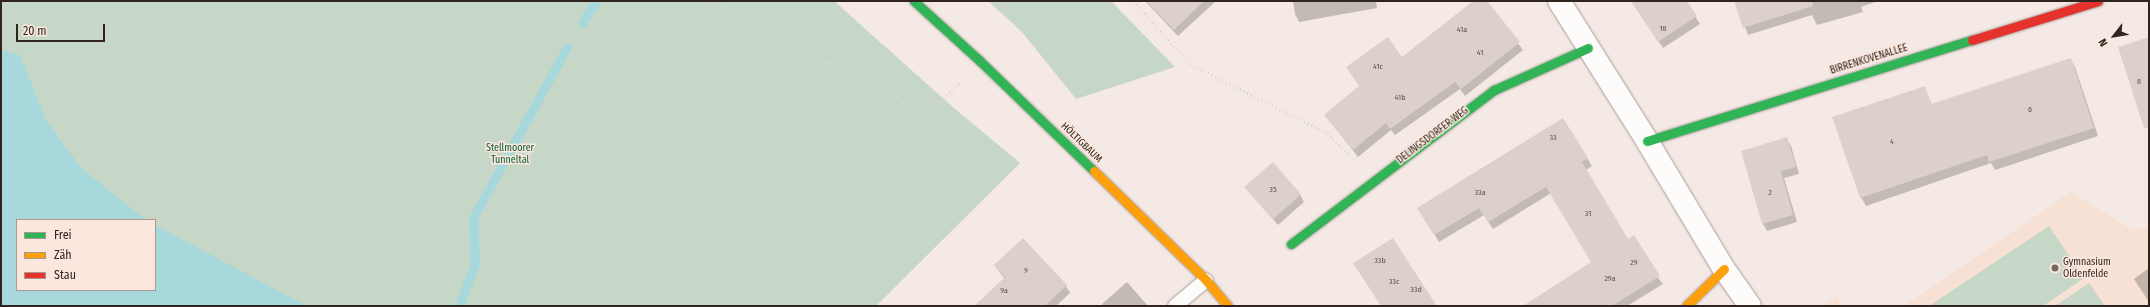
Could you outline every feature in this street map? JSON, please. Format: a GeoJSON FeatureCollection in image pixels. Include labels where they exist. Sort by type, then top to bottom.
{"type":"FeatureCollection","features":[{"type":"Feature","properties":{"kind":"street","name":"HÖLTIGBAUM"},"geometry":{"type":"LineString","coordinates":[[914,1],[980,61],[1206,280],[1228,306]]}},
{"type":"Feature","properties":{"kind":"street"},"geometry":{"type":"LineString","coordinates":[[1559,1],[1647,140],[1724,269],[1750,306]]}},
{"type":"Feature","properties":{"kind":"street","name":"BIRRENKOVENALLEE"},"geometry":{"type":"LineString","coordinates":[[1647,140],[2098,1]]}},
{"type":"Feature","properties":{"kind":"street","name":"DELINGSDORFER WEG"},"geometry":{"type":"LineString","coordinates":[[1291,244],[1494,90],[1588,48]]}},
{"type":"Feature","properties":{"kind":"street"},"geometry":{"type":"LineString","coordinates":[[1686,306],[1724,269]]}},
{"type":"Feature","properties":{"kind":"lane"},"geometry":{"type":"LineString","coordinates":[[1176,306],[1206,280]]}},
{"type":"Feature","properties":{"kind":"path"},"geometry":{"type":"LineString","coordinates":[[712,1],[908,104],[941,100],[980,61]]}},
{"type":"Feature","properties":{"kind":"path"},"geometry":{"type":"LineString","coordinates":[[1134,1],[1190,64],[1328,133],[1374,181]]}},
{"type":"Feature","properties":{"kind":"shaded area","name":"Gymnasium Oldenfelde"},"geometry":{"type":"Polygon","coordinates":[[[2071,192],[2133,230],[2149,226],[2149,306],[1904,306],[2071,192]]]}},
{"type":"Feature","properties":{"kind":"shaded area"},"geometry":{"type":"Polygon","coordinates":[[[1836,296],[1845,306],[1821,306],[1836,296]]]}},
{"type":"Feature","properties":{"kind":"green space","name":"Stellmoorer Tunneltal"},"geometry":{"type":"Polygon","coordinates":[[[1,1],[834,1],[955,109],[1020,163],[876,306],[1,306],[1,1]]]}},
{"type":"Feature","properties":{"kind":"green space"},"geometry":{"type":"Polygon","coordinates":[[[988,1],[1111,1],[1175,67],[1076,99],[1022,32],[988,1]]]}},
{"type":"Feature","properties":{"kind":"green space"},"geometry":{"type":"Polygon","coordinates":[[[2049,226],[2084,278],[2043,306],[1929,306],[2049,226]]]}},
{"type":"Feature","properties":{"kind":"green space"},"geometry":{"type":"Polygon","coordinates":[[[2089,283],[2105,306],[2055,306],[2089,283]]]}},
{"type":"Feature","properties":{"kind":"water"},"geometry":{"type":"Polygon","coordinates":[[[1,50],[20,55],[46,120],[80,167],[145,219],[16,219],[16,291],[156,291],[156,226],[301,303],[312,306],[1,306],[1,50]]]}},
{"type":"Feature","properties":{"kind":"building"},"geometry":{"type":"Polygon","coordinates":[[[1146,1],[1204,1],[1174,30],[1146,1]]]}},
{"type":"Feature","properties":{"kind":"building"},"geometry":{"type":"Polygon","coordinates":[[[1473,1],[1487,1],[1520,42],[1461,89],[1455,82],[1390,129],[1386,123],[1353,150],[1324,115],[1359,86],[1346,67],[1388,37],[1402,57],[1473,1]]]}},
{"type":"Feature","properties":{"kind":"building"},"geometry":{"type":"Polygon","coordinates":[[[1631,1],[1687,1],[1697,16],[1658,42],[1631,1]]]}},
{"type":"Feature","properties":{"kind":"building"},"geometry":{"type":"Polygon","coordinates":[[[1734,1],[1812,1],[1813,6],[1743,28],[1734,1]]]}},
{"type":"Feature","properties":{"kind":"building"},"geometry":{"type":"Polygon","coordinates":[[[2149,37],[2149,128],[2144,128],[2118,47],[2149,37]]]}},
{"type":"Feature","properties":{"kind":"building"},"geometry":{"type":"Polygon","coordinates":[[[2071,58],[2094,128],[1989,162],[1987,155],[1860,198],[1832,117],[1925,86],[1931,104],[2071,58]]]}},
{"type":"Feature","properties":{"kind":"building"},"geometry":{"type":"Polygon","coordinates":[[[1563,118],[1588,158],[1582,162],[1628,239],[1634,235],[1660,276],[1612,306],[1523,306],[1591,262],[1546,187],[1488,222],[1479,208],[1434,235],[1417,208],[1563,118]]]}},
{"type":"Feature","properties":{"kind":"building"},"geometry":{"type":"Polygon","coordinates":[[[1787,137],[1796,167],[1781,171],[1793,215],[1762,224],[1741,151],[1787,137]]]}},
{"type":"Feature","properties":{"kind":"building"},"geometry":{"type":"Polygon","coordinates":[[[1273,162],[1301,194],[1273,219],[1244,187],[1273,162]]]}},
{"type":"Feature","properties":{"kind":"building"},"geometry":{"type":"Polygon","coordinates":[[[1023,238],[1067,285],[1045,306],[974,306],[1005,277],[994,265],[1023,238]]]}},
{"type":"Feature","properties":{"kind":"building"},"geometry":{"type":"Polygon","coordinates":[[[1393,238],[1437,306],[1381,306],[1353,263],[1393,238]]]}},
{"type":"Feature","properties":{"kind":"waterway"},"geometry":{"type":"LineString","coordinates":[[582,23],[596,1]]}},
{"type":"Feature","properties":{"kind":"waterway"},"geometry":{"type":"LineString","coordinates":[[459,306],[475,264],[473,218],[567,47]]}},
{"type":"Feature","properties":{"kind":"traffic: fast"},"geometry":{"type":"LineString","coordinates":[[914,1],[980,61],[1094,171]]}},
{"type":"Feature","properties":{"kind":"traffic: fast"},"geometry":{"type":"LineString","coordinates":[[1647,141],[1972,40]]}},
{"type":"Feature","properties":{"kind":"traffic: fast"},"geometry":{"type":"LineString","coordinates":[[1291,244],[1494,90],[1588,48]]}},
{"type":"Feature","properties":{"kind":"traffic: slow"},"geometry":{"type":"LineString","coordinates":[[1094,171],[1206,280],[1228,306]]}},
{"type":"Feature","properties":{"kind":"traffic: slow"},"geometry":{"type":"LineString","coordinates":[[1686,306],[1724,269]]}},
{"type":"Feature","properties":{"kind":"traffic: jam"},"geometry":{"type":"LineString","coordinates":[[1972,40],[2098,1]]}},
{"type":"Feature","properties":{"kind":"place","name":"Gymnasium Oldenfelde"},"geometry":{"type":"Point","coordinates":[2055,268]}}]}
